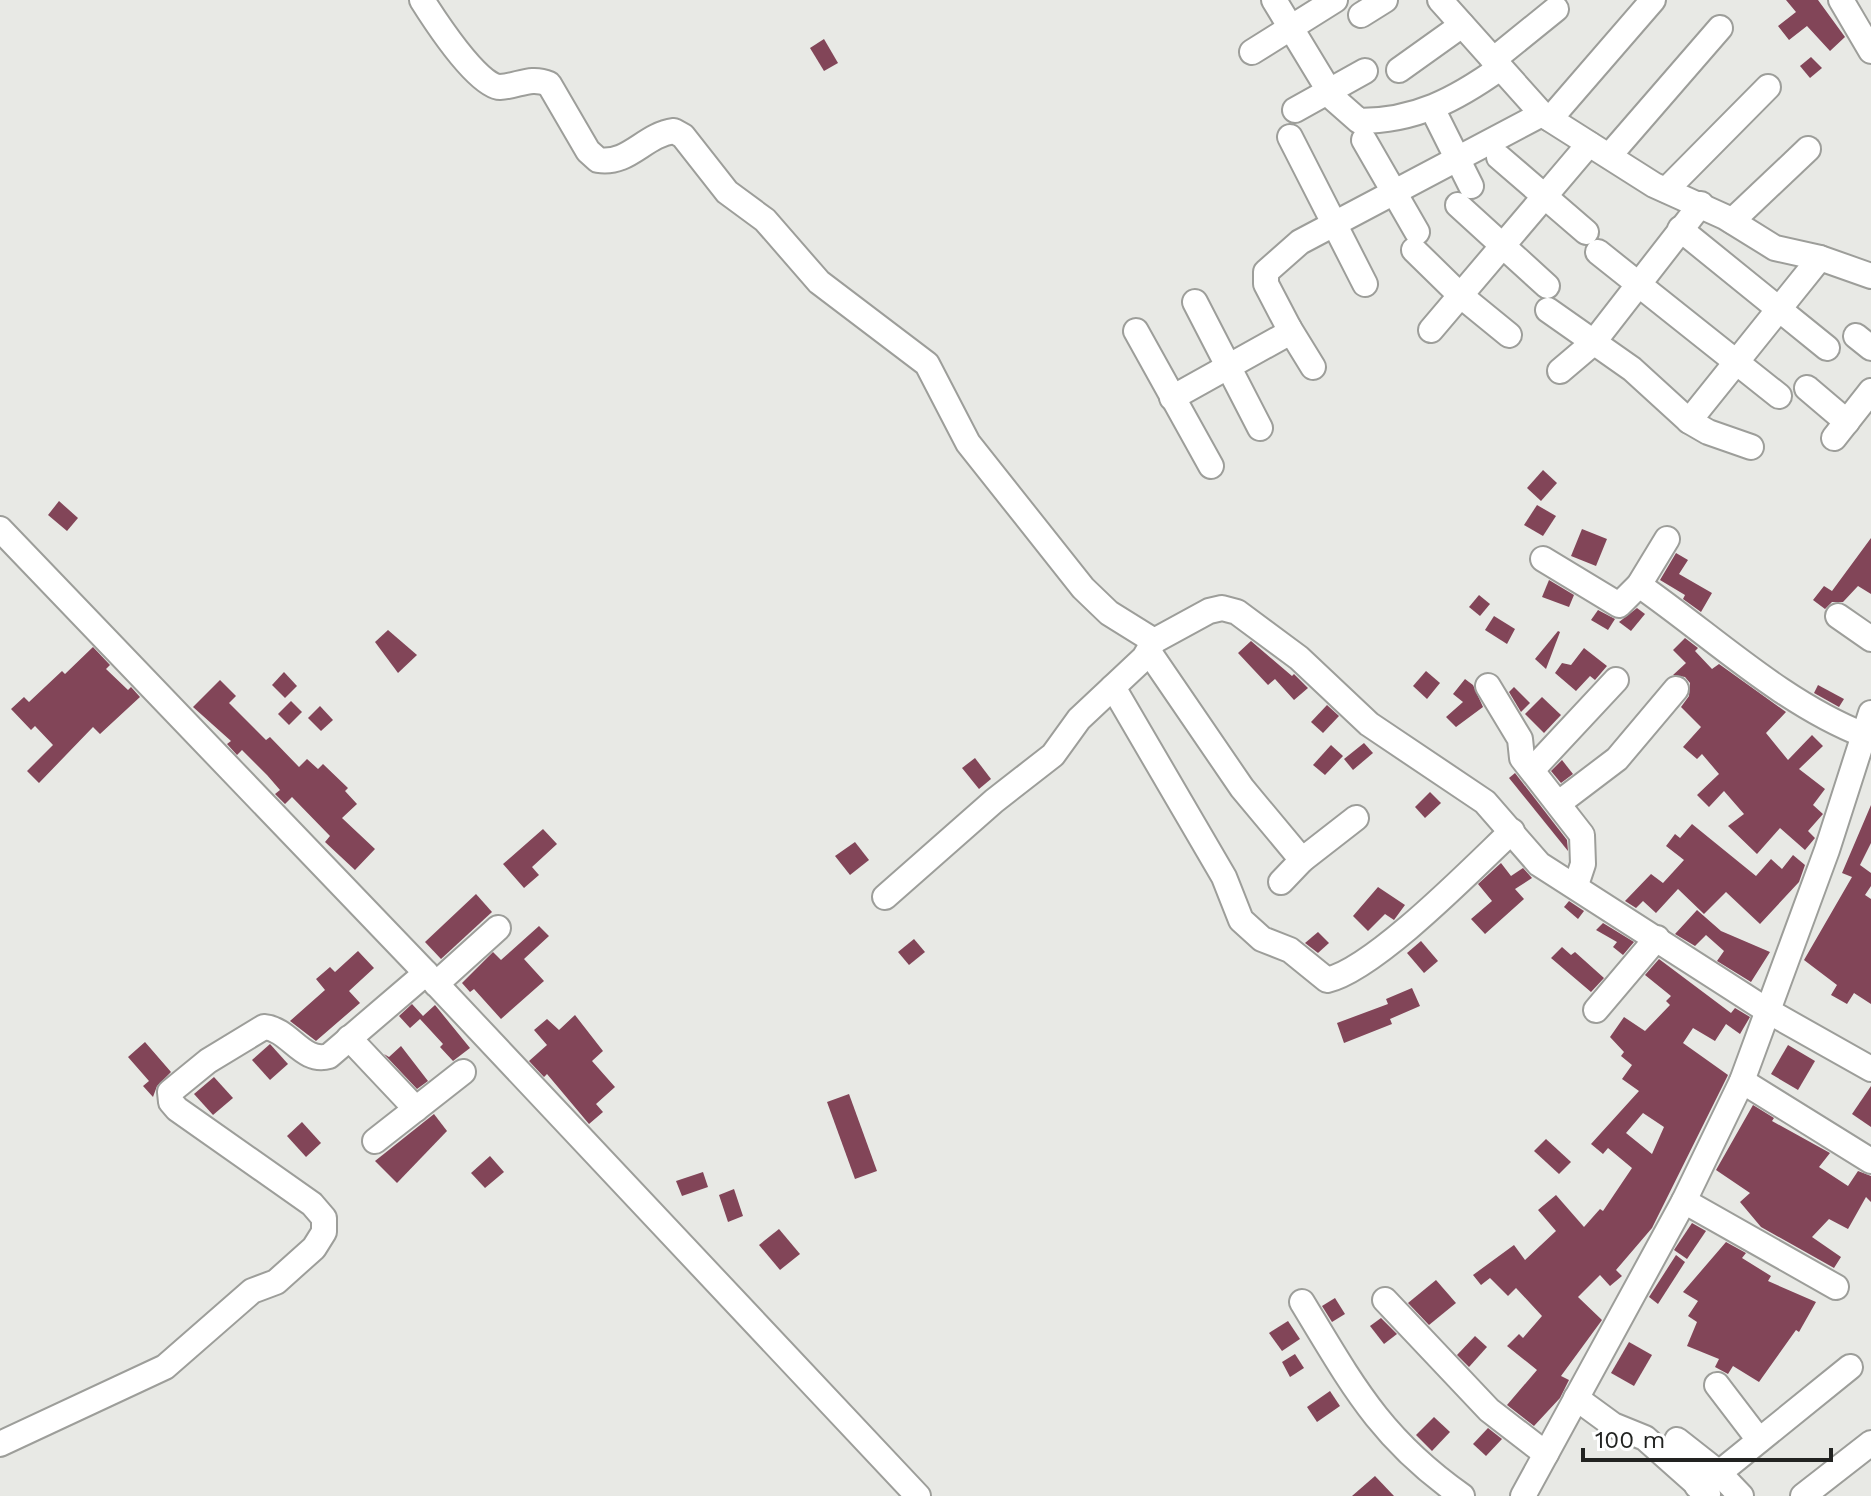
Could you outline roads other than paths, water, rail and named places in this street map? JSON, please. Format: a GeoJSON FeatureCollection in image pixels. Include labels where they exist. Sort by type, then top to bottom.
{"type":"FeatureCollection","features":[{"type":"Feature","properties":{"kind":"street"},"geometry":{"type":"LineString","coordinates":[[422,0],[475,72],[489,83],[498,87],[538,80],[549,84],[588,151],[598,160],[623,159],[662,132],[674,131],[683,136],[727,192],[765,220],[819,282],[927,364],[968,443],[1083,588],[1152,647],[1242,788],[1302,860]]}},
{"type":"Feature","properties":{"kind":"street"},"geometry":{"type":"LineString","coordinates":[[1274,0],[1329,91],[1344,112],[1359,121],[1388,121],[1445,105],[1556,9]]}},
{"type":"Feature","properties":{"kind":"street"},"geometry":{"type":"LineString","coordinates":[[1252,52],[1335,0]]}},
{"type":"Feature","properties":{"kind":"street"},"geometry":{"type":"LineString","coordinates":[[1361,15],[1385,0]]}},
{"type":"Feature","properties":{"kind":"street"},"geometry":{"type":"LineString","coordinates":[[1440,0],[1546,117],[1666,190],[1701,204],[1775,248],[1820,258],[1871,276]]}},
{"type":"Feature","properties":{"kind":"street"},"geometry":{"type":"LineString","coordinates":[[1313,367],[1266,284],[1266,272],[1300,242],[1457,159],[1546,117],[1653,0]]}},
{"type":"Feature","properties":{"kind":"street"},"geometry":{"type":"LineString","coordinates":[[1841,0],[1871,51]]}},
{"type":"Feature","properties":{"kind":"street"},"geometry":{"type":"LineString","coordinates":[[1399,70],[1462,25]]}},
{"type":"Feature","properties":{"kind":"street"},"geometry":{"type":"LineString","coordinates":[[1431,330],[1545,196],[1599,150],[1720,28]]}},
{"type":"Feature","properties":{"kind":"street"},"geometry":{"type":"LineString","coordinates":[[1295,110],[1365,71]]}},
{"type":"Feature","properties":{"kind":"street"},"geometry":{"type":"LineString","coordinates":[[1666,190],[1768,87]]}},
{"type":"Feature","properties":{"kind":"street"},"geometry":{"type":"LineString","coordinates":[[1437,118],[1457,159],[1464,196],[1503,246],[1547,286]]}},
{"type":"Feature","properties":{"kind":"street"},"geometry":{"type":"LineString","coordinates":[[1290,137],[1365,284]]}},
{"type":"Feature","properties":{"kind":"street"},"geometry":{"type":"LineString","coordinates":[[1364,140],[1416,241],[1460,295],[1509,335]]}},
{"type":"Feature","properties":{"kind":"street"},"geometry":{"type":"LineString","coordinates":[[1732,221],[1808,149]]}},
{"type":"Feature","properties":{"kind":"street"},"geometry":{"type":"LineString","coordinates":[[1499,157],[1637,283],[1779,396]]}},
{"type":"Feature","properties":{"kind":"street"},"geometry":{"type":"LineString","coordinates":[[1560,371],[1593,343],[1701,204]]}},
{"type":"Feature","properties":{"kind":"street"},"geometry":{"type":"LineString","coordinates":[[1680,229],[1827,348]]}},
{"type":"Feature","properties":{"kind":"street"},"geometry":{"type":"LineString","coordinates":[[1689,421],[1820,258]]}},
{"type":"Feature","properties":{"kind":"street"},"geometry":{"type":"LineString","coordinates":[[1195,302],[1260,428]]}},
{"type":"Feature","properties":{"kind":"street"},"geometry":{"type":"LineString","coordinates":[[1548,310],[1632,369],[1689,421],[1708,432],[1751,447]]}},
{"type":"Feature","properties":{"kind":"street"},"geometry":{"type":"LineString","coordinates":[[1172,398],[1284,337],[1289,328]]}},
{"type":"Feature","properties":{"kind":"street"},"geometry":{"type":"LineString","coordinates":[[1136,331],[1211,466]]}},
{"type":"Feature","properties":{"kind":"street"},"geometry":{"type":"LineString","coordinates":[[1807,388],[1841,430],[1871,391]]}},
{"type":"Feature","properties":{"kind":"street"},"geometry":{"type":"LineString","coordinates":[[0,529],[431,978],[918,1496]]}},
{"type":"Feature","properties":{"kind":"street"},"geometry":{"type":"LineString","coordinates":[[1543,559],[1619,605],[1639,585],[1667,539]]}},
{"type":"Feature","properties":{"kind":"street"},"geometry":{"type":"LineString","coordinates":[[1523,1496],[1684,1201],[1742,1081],[1867,724],[1831,723],[1782,691],[1639,585]]}},
{"type":"Feature","properties":{"kind":"street"},"geometry":{"type":"LineString","coordinates":[[885,897],[994,801],[1053,755],[1079,719],[1152,647],[1209,611],[1222,608],[1237,612],[1299,658],[1369,724],[1485,802],[1539,864],[1768,1011],[1871,1069]]}},
{"type":"Feature","properties":{"kind":"street"},"geometry":{"type":"LineString","coordinates":[[1838,616],[1871,639]]}},
{"type":"Feature","properties":{"kind":"street"},"geometry":{"type":"LineString","coordinates":[[1532,770],[1616,680]]}},
{"type":"Feature","properties":{"kind":"street"},"geometry":{"type":"LineString","coordinates":[[1488,686],[1520,739],[1522,758],[1559,803],[1584,842],[1583,864],[1576,885]]}},
{"type":"Feature","properties":{"kind":"street"},"geometry":{"type":"LineString","coordinates":[[1113,687],[1224,877],[1241,920],[1262,939],[1290,950],[1327,980],[1349,970],[1404,930],[1512,831]]}},
{"type":"Feature","properties":{"kind":"street"},"geometry":{"type":"LineString","coordinates":[[1559,803],[1617,759],[1676,689]]}},
{"type":"Feature","properties":{"kind":"street"},"geometry":{"type":"LineString","coordinates":[[1281,882],[1302,860],[1356,818]]}},
{"type":"Feature","properties":{"kind":"street"},"geometry":{"type":"LineString","coordinates":[[0,1444],[165,1367],[252,1291],[276,1282],[314,1248],[324,1232],[324,1218],[312,1204],[177,1109],[171,1102],[170,1092],[208,1061],[264,1027],[282,1031],[318,1059],[329,1056],[498,928]]}},
{"type":"Feature","properties":{"kind":"street"},"geometry":{"type":"LineString","coordinates":[[1596,1010],[1657,938]]}},
{"type":"Feature","properties":{"kind":"street"},"geometry":{"type":"LineString","coordinates":[[349,1038],[416,1109]]}},
{"type":"Feature","properties":{"kind":"street"},"geometry":{"type":"LineString","coordinates":[[375,1141],[463,1072]]}},
{"type":"Feature","properties":{"kind":"street"},"geometry":{"type":"LineString","coordinates":[[1742,1081],[1871,1161]]}},
{"type":"Feature","properties":{"kind":"street"},"geometry":{"type":"LineString","coordinates":[[1684,1201],[1836,1287]]}},
{"type":"Feature","properties":{"kind":"street"},"geometry":{"type":"LineString","coordinates":[[1385,1300],[1489,1410],[1546,1454]]}},
{"type":"Feature","properties":{"kind":"street"},"geometry":{"type":"LineString","coordinates":[[1302,1302],[1385,1431],[1422,1468],[1462,1496]]}},
{"type":"Feature","properties":{"kind":"street"},"geometry":{"type":"LineString","coordinates":[[1576,1398],[1613,1425],[1645,1438],[1704,1491],[1719,1473],[1850,1367]]}},
{"type":"Feature","properties":{"kind":"street"},"geometry":{"type":"LineString","coordinates":[[1717,1385],[1759,1440]]}},
{"type":"Feature","properties":{"kind":"street"},"geometry":{"type":"LineString","coordinates":[[1677,1440],[1719,1473],[1741,1496]]}},
{"type":"Feature","properties":{"kind":"street"},"geometry":{"type":"LineString","coordinates":[[1803,1496],[1871,1443]]}}]}
